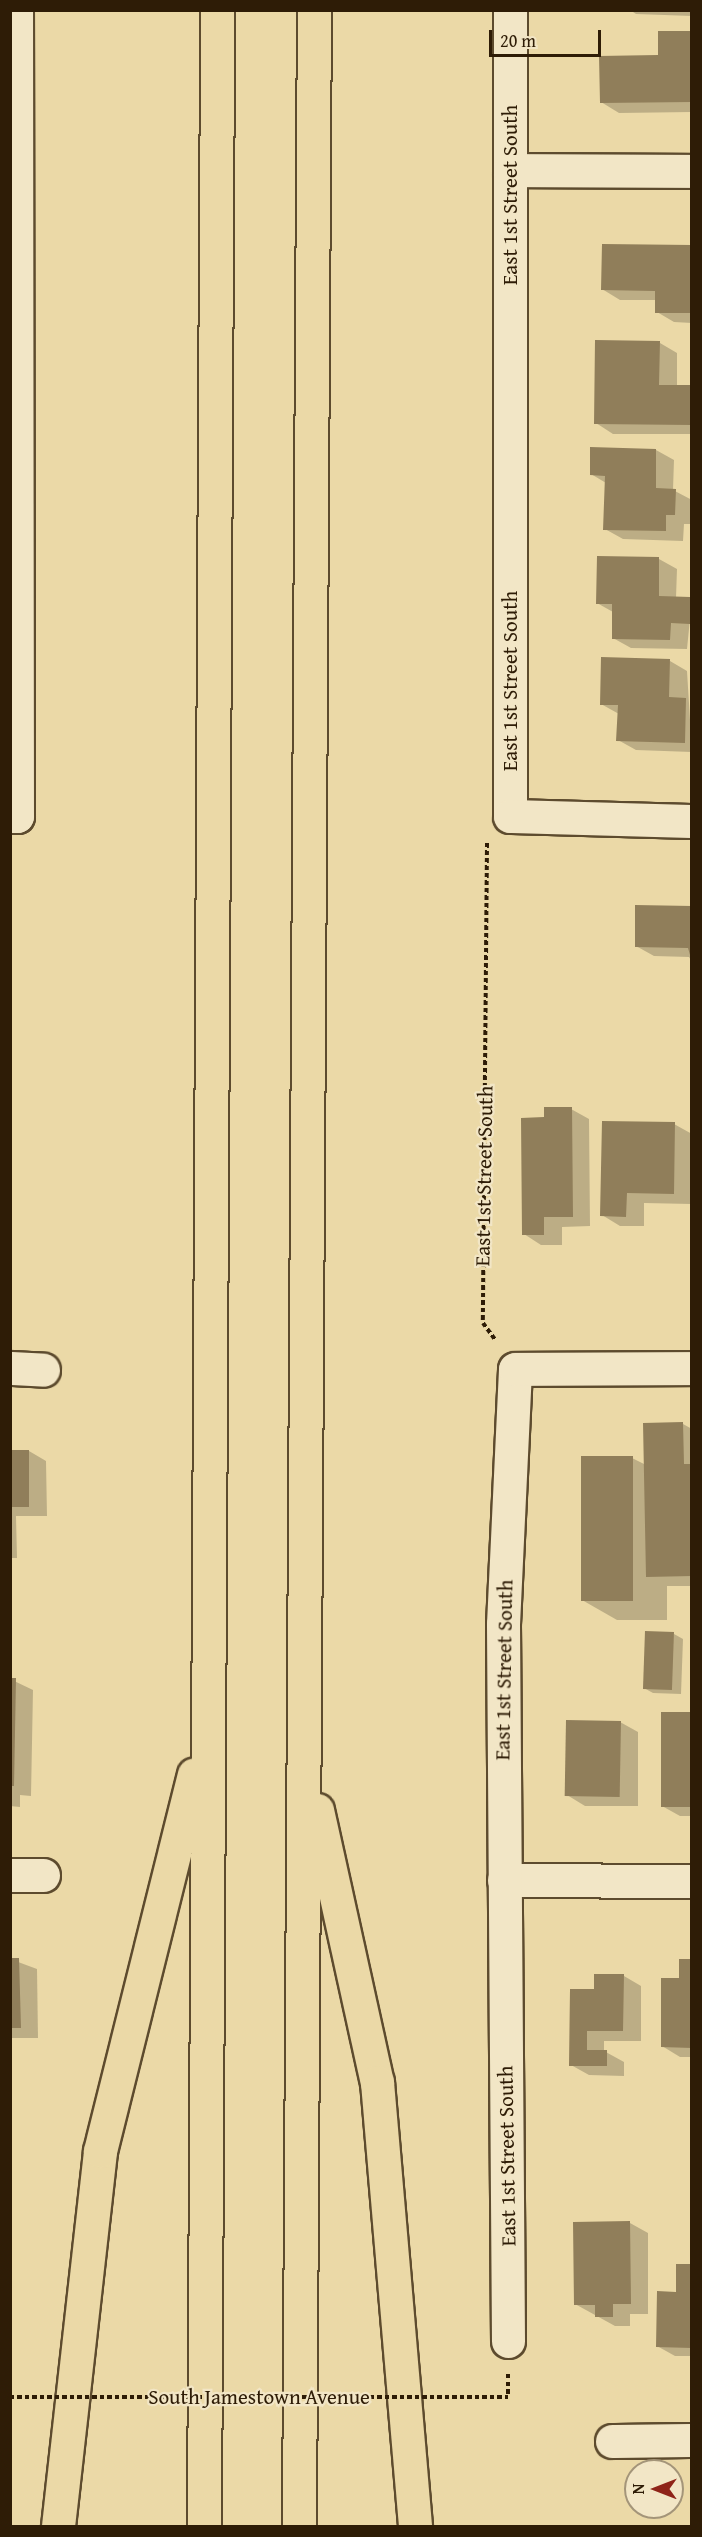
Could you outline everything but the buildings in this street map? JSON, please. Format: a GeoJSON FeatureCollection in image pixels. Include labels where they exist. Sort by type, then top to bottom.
{"type":"FeatureCollection","features":[{"type":"Feature","properties":{"kind":"highway"},"geometry":{"type":"LineString","coordinates":[[204,2526],[206,1724],[217,10]]}},
{"type":"Feature","properties":{"kind":"highway"},"geometry":{"type":"LineString","coordinates":[[299,2526],[314,10]]}},
{"type":"Feature","properties":{"kind":"highway"},"geometry":{"type":"LineString","coordinates":[[58,2526],[100,2151],[206,1724]]}},
{"type":"Feature","properties":{"kind":"highway"},"geometry":{"type":"LineString","coordinates":[[304,1750],[376,2082],[415,2526]]}},
{"type":"Feature","properties":{"kind":"street"},"geometry":{"type":"LineString","coordinates":[[14,816],[13,176],[16,10]]}},
{"type":"Feature","properties":{"kind":"street","name":"East 1st Street South"},"geometry":{"type":"LineString","coordinates":[[510,10],[510,816]]}},
{"type":"Feature","properties":{"kind":"street"},"geometry":{"type":"LineString","coordinates":[[510,170],[692,171]]}},
{"type":"Feature","properties":{"kind":"street"},"geometry":{"type":"LineString","coordinates":[[510,816],[692,820]]}},
{"type":"Feature","properties":{"kind":"street"},"geometry":{"type":"LineString","coordinates":[[10,1368],[44,1370]]}},
{"type":"Feature","properties":{"kind":"street"},"geometry":{"type":"LineString","coordinates":[[514,1369],[692,1368]]}},
{"type":"Feature","properties":{"kind":"street","name":"East 1st Street South"},"geometry":{"type":"LineString","coordinates":[[508,2341],[503,1624],[514,1369]]}},
{"type":"Feature","properties":{"kind":"street"},"geometry":{"type":"LineString","coordinates":[[10,1875],[43,1875]]}},
{"type":"Feature","properties":{"kind":"street"},"geometry":{"type":"LineString","coordinates":[[504,1880],[692,1881]]}},
{"type":"Feature","properties":{"kind":"street"},"geometry":{"type":"LineString","coordinates":[[612,2441],[692,2440]]}},
{"type":"Feature","properties":{"kind":"path","name":"East 1st Street South"},"geometry":{"type":"LineString","coordinates":[[510,816],[487,838],[483,1323],[514,1369]]}},
{"type":"Feature","properties":{"kind":"path","name":"South Jamestown Avenue"},"geometry":{"type":"LineString","coordinates":[[10,2397],[508,2397]]}}]}
